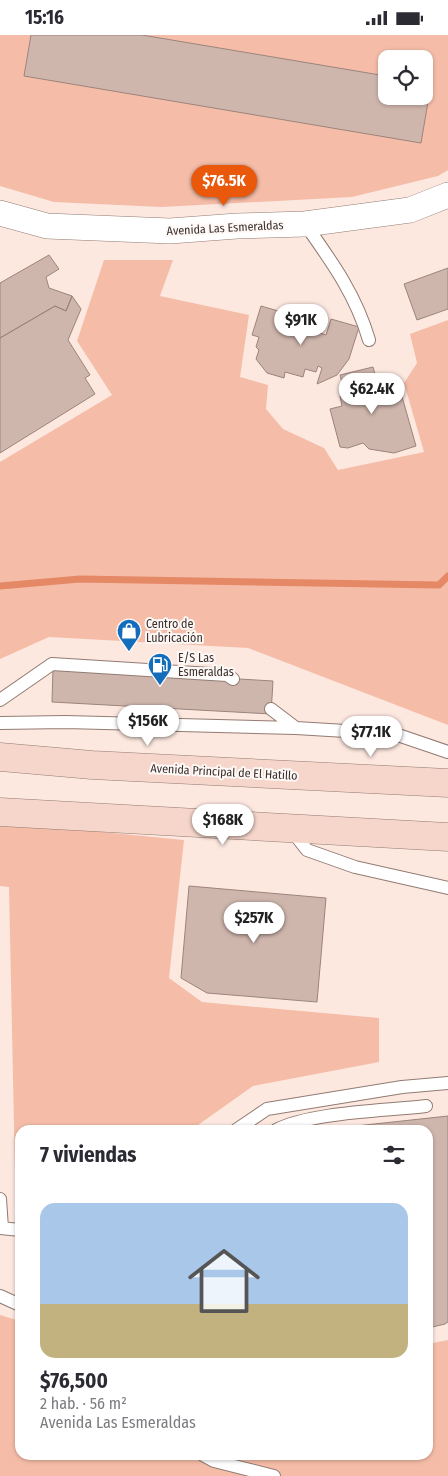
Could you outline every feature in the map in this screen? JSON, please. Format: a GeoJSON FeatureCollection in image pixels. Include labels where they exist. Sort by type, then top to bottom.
{"type":"FeatureCollection","features":[{"type":"Feature","properties":{"kind":"main road","name":"Avenida Principal de El Hatillo"},"geometry":{"type":"LineString","coordinates":[[0,757],[92,765],[448,783]]}},
{"type":"Feature","properties":{"kind":"main road"},"geometry":{"type":"LineString","coordinates":[[0,812],[448,837]]}},
{"type":"Feature","properties":{"kind":"street","name":"Avenida Las Esmeraldas"},"geometry":{"type":"LineString","coordinates":[[0,213],[47,225],[101,230],[170,231],[237,226],[305,225],[410,210],[448,195]]}},
{"type":"Feature","properties":{"kind":"lane"},"geometry":{"type":"LineString","coordinates":[[305,225],[349,288],[361,311],[369,340]]}},
{"type":"Feature","properties":{"kind":"lane"},"geometry":{"type":"LineString","coordinates":[[0,700],[52,664],[227,675],[233,679]]}},
{"type":"Feature","properties":{"kind":"lane"},"geometry":{"type":"LineString","coordinates":[[271,709],[296,728]]}},
{"type":"Feature","properties":{"kind":"lane"},"geometry":{"type":"LineString","coordinates":[[0,723],[66,722],[296,728],[395,734],[448,753]]}},
{"type":"Feature","properties":{"kind":"lane"},"geometry":{"type":"LineString","coordinates":[[290,829],[307,850],[355,867],[448,888]]}},
{"type":"Feature","properties":{"kind":"lane"},"geometry":{"type":"LineString","coordinates":[[243,1125],[266,1109],[402,1087],[448,1083]]}},
{"type":"Feature","properties":{"kind":"lane"},"geometry":{"type":"LineString","coordinates":[[285,1125],[317,1118],[426,1106]]}},
{"type":"Feature","properties":{"kind":"lane"},"geometry":{"type":"LineString","coordinates":[[0,1199],[1,1228],[15,1229]]}},
{"type":"Feature","properties":{"kind":"lane"},"geometry":{"type":"LineString","coordinates":[[0,1296],[15,1303]]}},
{"type":"Feature","properties":{"kind":"lane"},"geometry":{"type":"LineString","coordinates":[[212,1460],[274,1476]]}},
{"type":"Feature","properties":{"kind":"shaded area"},"geometry":{"type":"Polygon","coordinates":[[[0,35],[448,35],[448,170],[438,176],[352,197],[161,207],[54,202],[0,186],[0,35]]]}},
{"type":"Feature","properties":{"kind":"shaded area"},"geometry":{"type":"Polygon","coordinates":[[[104,260],[173,260],[160,296],[249,315],[240,377],[268,385],[266,409],[283,429],[324,448],[338,470],[424,452],[404,383],[417,363],[410,334],[448,320],[448,725],[248,648],[49,637],[0,659],[0,462],[112,395],[77,341],[104,260]]]}},
{"type":"Feature","properties":{"kind":"shaded area"},"geometry":{"type":"Polygon","coordinates":[[[0,822],[184,840],[169,978],[202,1002],[379,1018],[379,1062],[253,1086],[198,1125],[15,1125],[15,1174],[9,887],[0,886],[0,822]]]}},
{"type":"Feature","properties":{"kind":"shaded area"},"geometry":{"type":"Polygon","coordinates":[[[0,1315],[15,1320],[15,1460],[433,1460],[433,1343],[448,1340],[448,1476],[0,1476],[0,1315]]]}},
{"type":"Feature","properties":{"kind":"building"},"geometry":{"type":"Polygon","coordinates":[[[31,35],[142,35],[378,75],[378,105],[427,105],[421,143],[24,76],[31,35]]]}},
{"type":"Feature","properties":{"kind":"building"},"geometry":{"type":"Polygon","coordinates":[[[49,255],[59,269],[46,277],[49,288],[72,296],[66,311],[55,306],[0,338],[0,283],[49,255]]]}},
{"type":"Feature","properties":{"kind":"building"},"geometry":{"type":"Polygon","coordinates":[[[448,268],[448,309],[417,320],[404,284],[448,268]]]}},
{"type":"Feature","properties":{"kind":"building"},"geometry":{"type":"Polygon","coordinates":[[[72,296],[81,309],[68,340],[90,375],[85,378],[95,394],[0,453],[0,338],[55,306],[66,311],[72,296]]]}},
{"type":"Feature","properties":{"kind":"building"},"geometry":{"type":"Polygon","coordinates":[[[261,306],[299,317],[296,325],[326,335],[331,319],[359,327],[349,359],[337,375],[317,384],[322,368],[318,366],[316,372],[305,369],[303,377],[285,372],[284,378],[267,373],[256,359],[259,350],[256,347],[259,337],[252,335],[261,306]]]}},
{"type":"Feature","properties":{"kind":"building"},"geometry":{"type":"Polygon","coordinates":[[[373,367],[378,386],[387,383],[395,385],[401,393],[416,446],[394,453],[369,449],[363,443],[348,448],[340,447],[330,409],[342,406],[340,396],[345,395],[340,375],[373,367]]]}},
{"type":"Feature","properties":{"kind":"building"},"geometry":{"type":"Polygon","coordinates":[[[53,668],[273,681],[271,714],[52,702],[53,668]]]}},
{"type":"Feature","properties":{"kind":"building"},"geometry":{"type":"Polygon","coordinates":[[[189,886],[326,898],[317,1002],[207,993],[181,978],[189,886]]]}},
{"type":"Feature","properties":{"kind":"building"},"geometry":{"type":"Polygon","coordinates":[[[448,1116],[448,1322],[445,1324],[433,1327],[433,1125],[365,1125],[448,1116]]]}},
{"type":"Feature","properties":{"kind":"waterway"},"geometry":{"type":"LineString","coordinates":[[0,586],[80,579],[439,585],[448,576]]}},
{"type":"Feature","properties":{"kind":"place","name":"Centro de Lubricación"},"geometry":{"type":"Point","coordinates":[129,652]}},
{"type":"Feature","properties":{"kind":"place","name":"E/S Las Esmeraldas"},"geometry":{"type":"Point","coordinates":[160,686]}}]}
